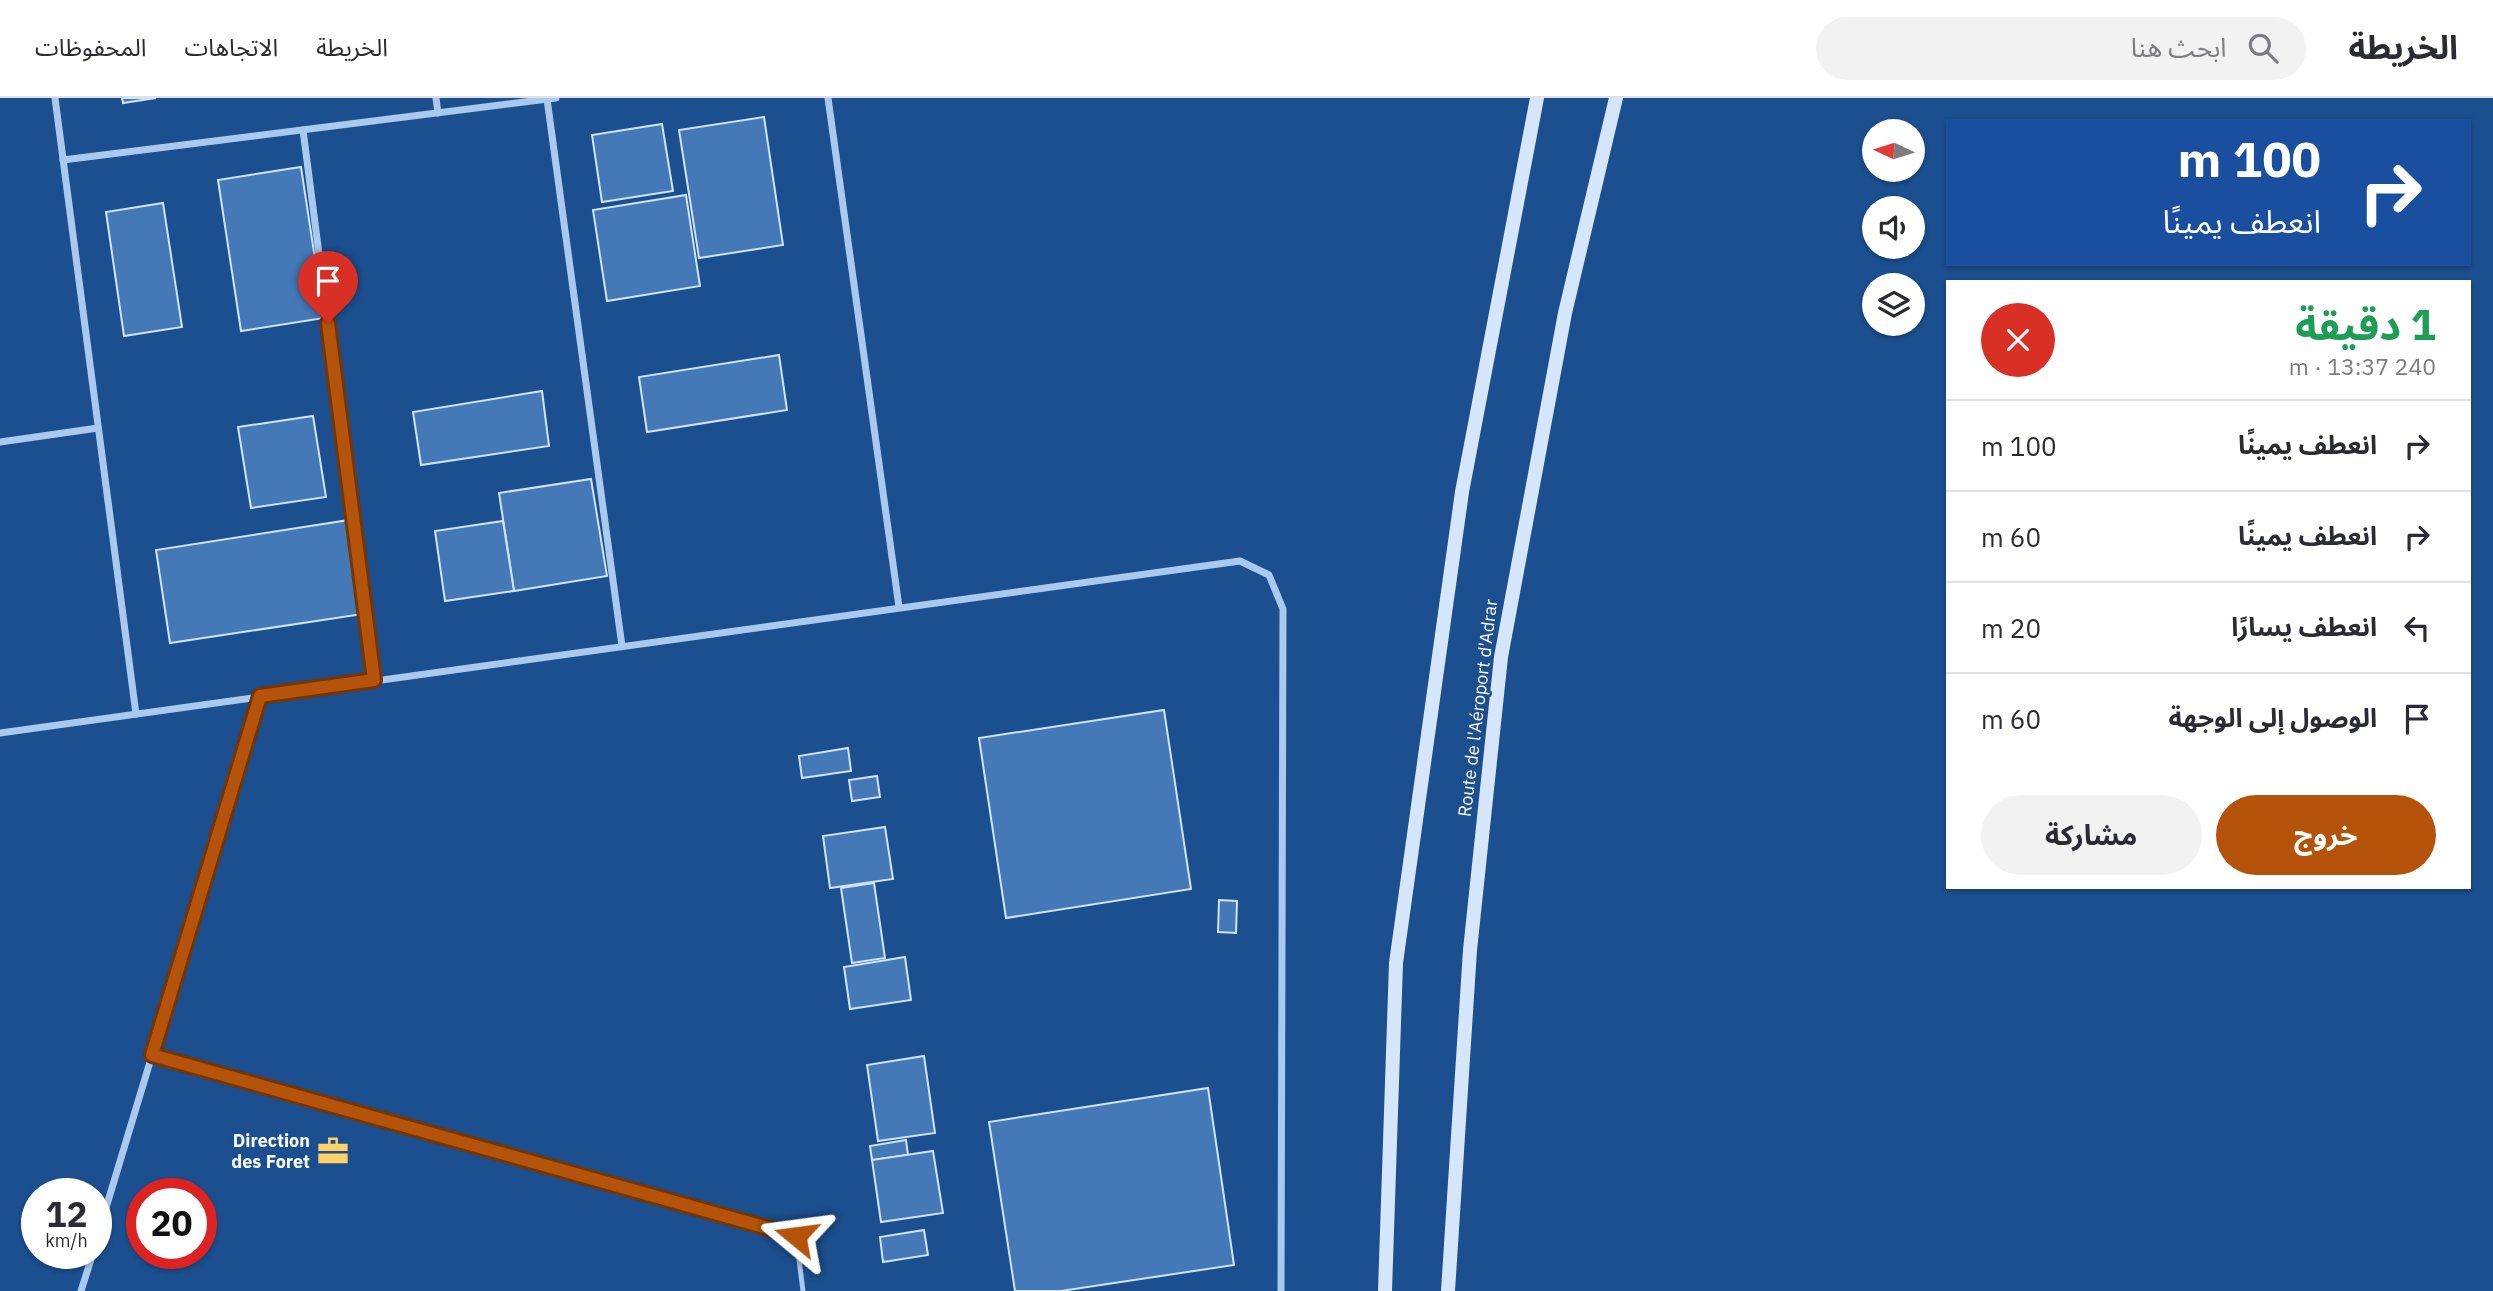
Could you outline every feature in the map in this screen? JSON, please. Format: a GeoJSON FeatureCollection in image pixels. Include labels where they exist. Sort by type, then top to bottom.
{"type":"FeatureCollection","features":[{"type":"Feature","properties":{"kind":"main road"},"geometry":{"type":"LineString","coordinates":[[1385,1291],[1396,963],[1462,492],[1537,98]]}},
{"type":"Feature","properties":{"kind":"main road","name":"Route de l'Aéroport d'Adrar"},"geometry":{"type":"LineString","coordinates":[[1448,1291],[1469,950],[1501,657],[1565,313],[1616,98]]}},
{"type":"Feature","properties":{"kind":"street"},"geometry":{"type":"LineString","coordinates":[[55,98],[136,714]]}},
{"type":"Feature","properties":{"kind":"street"},"geometry":{"type":"LineString","coordinates":[[436,98],[438,113]]}},
{"type":"Feature","properties":{"kind":"street"},"geometry":{"type":"LineString","coordinates":[[828,98],[899,607]]}},
{"type":"Feature","properties":{"kind":"street"},"geometry":{"type":"LineString","coordinates":[[63,160],[551,99],[622,646]]}},
{"type":"Feature","properties":{"kind":"street"},"geometry":{"type":"LineString","coordinates":[[303,130],[374,680]]}},
{"type":"Feature","properties":{"kind":"street"},"geometry":{"type":"LineString","coordinates":[[0,442],[98,428]]}},
{"type":"Feature","properties":{"kind":"street"},"geometry":{"type":"LineString","coordinates":[[0,733],[1240,561],[1269,575],[1283,609],[1281,1291]]}},
{"type":"Feature","properties":{"kind":"street"},"geometry":{"type":"LineString","coordinates":[[112,1188],[260,696]]}},
{"type":"Feature","properties":{"kind":"street"},"geometry":{"type":"LineString","coordinates":[[81,1291],[88,1269]]}},
{"type":"Feature","properties":{"kind":"lane"},"geometry":{"type":"LineString","coordinates":[[152,1055],[796,1236],[803,1291]]}},
{"type":"Feature","properties":{"kind":"building"},"geometry":{"type":"Polygon","coordinates":[[[122,98],[156,98],[123,103],[122,98]]]}},
{"type":"Feature","properties":{"kind":"building"},"geometry":{"type":"Polygon","coordinates":[[[764,117],[783,245],[699,258],[679,130],[764,117]]]}},
{"type":"Feature","properties":{"kind":"building"},"geometry":{"type":"Polygon","coordinates":[[[662,124],[673,191],[602,202],[592,135],[662,124]]]}},
{"type":"Feature","properties":{"kind":"building"},"geometry":{"type":"Polygon","coordinates":[[[301,167],[324,318],[241,331],[218,180],[301,167]]]}},
{"type":"Feature","properties":{"kind":"building"},"geometry":{"type":"Polygon","coordinates":[[[686,195],[700,286],[607,301],[593,210],[686,195]]]}},
{"type":"Feature","properties":{"kind":"building"},"geometry":{"type":"Polygon","coordinates":[[[163,203],[182,327],[124,336],[106,212],[163,203]]]}},
{"type":"Feature","properties":{"kind":"building"},"geometry":{"type":"Polygon","coordinates":[[[779,355],[787,410],[647,432],[639,377],[779,355]]]}},
{"type":"Feature","properties":{"kind":"building"},"geometry":{"type":"Polygon","coordinates":[[[542,391],[549,446],[421,465],[413,412],[542,391]]]}},
{"type":"Feature","properties":{"kind":"building"},"geometry":{"type":"Polygon","coordinates":[[[313,416],[326,497],[251,508],[238,427],[313,416]]]}},
{"type":"Feature","properties":{"kind":"building"},"geometry":{"type":"Polygon","coordinates":[[[591,479],[607,576],[514,591],[499,493],[591,479]]]}},
{"type":"Feature","properties":{"kind":"building"},"geometry":{"type":"Polygon","coordinates":[[[349,520],[363,614],[170,643],[156,550],[349,520]]]}},
{"type":"Feature","properties":{"kind":"building"},"geometry":{"type":"Polygon","coordinates":[[[503,521],[514,591],[445,601],[435,531],[503,521]]]}},
{"type":"Feature","properties":{"kind":"building"},"geometry":{"type":"Polygon","coordinates":[[[1164,710],[1191,889],[1006,918],[979,738],[1164,710]]]}},
{"type":"Feature","properties":{"kind":"building"},"geometry":{"type":"Polygon","coordinates":[[[848,748],[851,771],[802,778],[799,756],[848,748]]]}},
{"type":"Feature","properties":{"kind":"building"},"geometry":{"type":"Polygon","coordinates":[[[877,776],[880,797],[852,801],[849,780],[877,776]]]}},
{"type":"Feature","properties":{"kind":"building"},"geometry":{"type":"Polygon","coordinates":[[[885,827],[893,879],[830,888],[823,836],[885,827]]]}},
{"type":"Feature","properties":{"kind":"building"},"geometry":{"type":"Polygon","coordinates":[[[874,883],[885,958],[852,963],[841,888],[874,883]]]}},
{"type":"Feature","properties":{"kind":"building"},"geometry":{"type":"Polygon","coordinates":[[[1219,900],[1237,901],[1236,933],[1218,932],[1219,900]]]}},
{"type":"Feature","properties":{"kind":"building"},"geometry":{"type":"Polygon","coordinates":[[[905,957],[911,1000],[850,1009],[844,967],[905,957]]]}},
{"type":"Feature","properties":{"kind":"building"},"geometry":{"type":"Polygon","coordinates":[[[924,1056],[935,1133],[878,1141],[867,1065],[924,1056]]]}},
{"type":"Feature","properties":{"kind":"building"},"geometry":{"type":"Polygon","coordinates":[[[1208,1088],[1234,1265],[1061,1291],[1015,1291],[989,1122],[1208,1088]]]}},
{"type":"Feature","properties":{"kind":"building"},"geometry":{"type":"Polygon","coordinates":[[[906,1140],[908,1155],[872,1160],[870,1146],[906,1140]]]}},
{"type":"Feature","properties":{"kind":"building"},"geometry":{"type":"Polygon","coordinates":[[[933,1151],[943,1213],[881,1222],[872,1160],[933,1151]]]}},
{"type":"Feature","properties":{"kind":"building"},"geometry":{"type":"Polygon","coordinates":[[[924,1230],[928,1255],[883,1262],[880,1237],[924,1230]]]}},
{"type":"Feature","properties":{"kind":"place","name":"Direction des Foret"},"geometry":{"type":"Point","coordinates":[333,1151]}},
{"type":"Feature","properties":{"kind":"route"},"geometry":{"type":"LineString","coordinates":[[328,323],[374,680],[260,696],[152,1055],[796,1236]]}}]}
